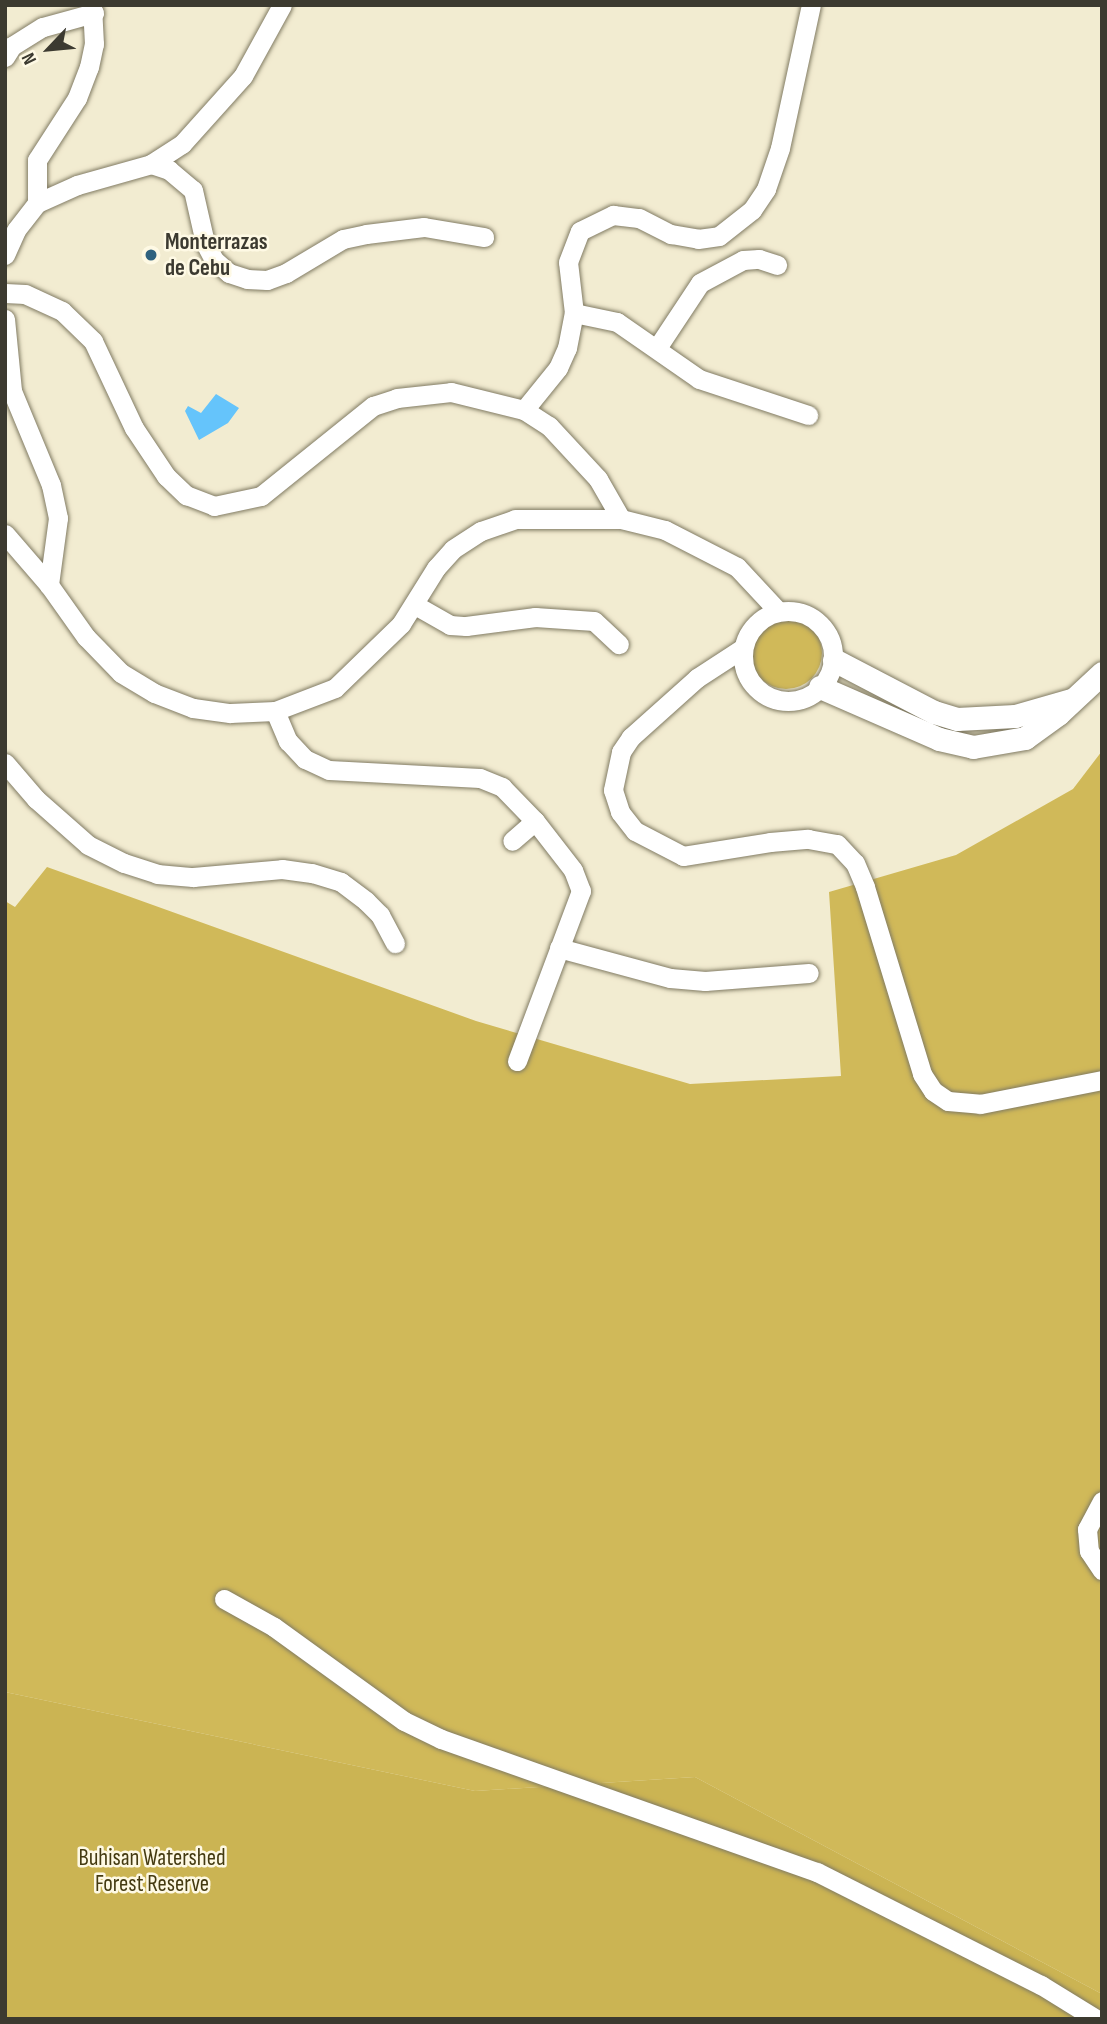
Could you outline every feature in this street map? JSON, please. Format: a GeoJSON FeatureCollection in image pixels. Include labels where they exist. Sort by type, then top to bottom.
{"type":"FeatureCollection","features":[{"type":"Feature","properties":{"kind":"street"},"geometry":{"type":"LineString","coordinates":[[5,255],[16,230],[37,203],[77,185],[151,164],[181,145],[226,98],[282,5]]}},
{"type":"Feature","properties":{"kind":"street"},"geometry":{"type":"LineString","coordinates":[[524,410],[558,368],[574,313],[568,262],[571,247],[580,231],[613,209],[671,234],[698,239],[719,236],[752,210],[766,189],[780,148],[811,5]]}},
{"type":"Feature","properties":{"kind":"street"},"geometry":{"type":"LineString","coordinates":[[5,57],[12,46],[43,27],[93,9],[89,67],[77,98],[37,160],[37,203]]}},
{"type":"Feature","properties":{"kind":"street"},"geometry":{"type":"LineString","coordinates":[[151,164],[169,170],[193,190],[205,243],[214,260],[229,273],[247,279],[267,280],[286,273],[343,239],[366,234],[424,228],[484,237]]}},
{"type":"Feature","properties":{"kind":"street"},"geometry":{"type":"LineString","coordinates":[[657,348],[700,283],[743,260],[759,258],[777,265]]}},
{"type":"Feature","properties":{"kind":"street"},"geometry":{"type":"LineString","coordinates":[[5,293],[25,294],[62,311],[93,341],[134,428],[166,475],[186,495],[214,506],[261,496],[356,418],[397,398],[451,392],[524,410],[549,426],[598,480],[621,519]]}},
{"type":"Feature","properties":{"kind":"street"},"geometry":{"type":"LineString","coordinates":[[574,313],[617,322],[699,379],[808,415]]}},
{"type":"Feature","properties":{"kind":"street"},"geometry":{"type":"LineString","coordinates":[[5,318],[12,391],[51,485],[58,518],[49,585]]}},
{"type":"Feature","properties":{"kind":"street"},"geometry":{"type":"LineString","coordinates":[[5,534],[49,585],[94,646],[121,673],[154,693],[193,708],[230,713],[275,711],[335,688],[367,660],[415,606],[436,568],[453,549],[481,531],[515,519],[546,516],[621,519],[665,530],[715,553],[737,567],[778,611],[808,616],[817,622],[830,639],[834,660],[820,687],[793,701],[763,694],[748,678],[743,648]]}},
{"type":"Feature","properties":{"kind":"street"},"geometry":{"type":"LineString","coordinates":[[415,606],[450,625],[466,626],[535,617],[594,621],[619,644]]}},
{"type":"Feature","properties":{"kind":"street"},"geometry":{"type":"LineString","coordinates":[[778,611],[755,624],[743,648],[697,678],[631,737],[621,752],[613,790],[620,812],[635,831],[683,856],[770,842],[808,839],[837,844],[855,863],[865,887],[922,1074],[933,1091],[948,1101],[980,1104],[1102,1080]]}},
{"type":"Feature","properties":{"kind":"street"},"geometry":{"type":"LineString","coordinates":[[834,660],[934,712],[957,719],[1015,716],[1074,699]]}},
{"type":"Feature","properties":{"kind":"street"},"geometry":{"type":"LineString","coordinates":[[820,687],[939,739],[973,747],[1025,738],[1102,673]]}},
{"type":"Feature","properties":{"kind":"street"},"geometry":{"type":"LineString","coordinates":[[275,711],[288,741],[305,759],[329,769],[480,778],[502,787],[535,821],[573,870],[581,891],[517,1061]]}},
{"type":"Feature","properties":{"kind":"street"},"geometry":{"type":"LineString","coordinates":[[5,763],[36,799],[88,845],[124,863],[157,874],[193,877],[282,869],[312,873],[341,882],[366,901],[380,915],[395,943]]}},
{"type":"Feature","properties":{"kind":"street"},"geometry":{"type":"LineString","coordinates":[[512,841],[535,821]]}},
{"type":"Feature","properties":{"kind":"street"},"geometry":{"type":"LineString","coordinates":[[559,948],[670,978],[705,981],[809,973]]}},
{"type":"Feature","properties":{"kind":"street"},"geometry":{"type":"LineString","coordinates":[[1102,1502],[1087,1529],[1089,1551],[1102,1570]]}},
{"type":"Feature","properties":{"kind":"street"},"geometry":{"type":"LineString","coordinates":[[225,1599],[274,1627],[404,1721],[441,1739],[817,1872],[1041,1985],[1096,2019]]}},
{"type":"Feature","properties":{"kind":"shaded area"},"geometry":{"type":"Polygon","coordinates":[[[786,617],[806,623],[816,633],[822,653],[816,673],[806,683],[786,689],[766,683],[756,673],[750,653],[756,633],[766,623],[786,617]]]}},
{"type":"Feature","properties":{"kind":"shaded area"},"geometry":{"type":"Polygon","coordinates":[[[1102,751],[1102,1994],[695,1777],[475,1791],[5,1692],[5,901],[15,907],[47,867],[476,1021],[690,1084],[841,1076],[829,892],[956,855],[1073,789],[1102,751]]]}},
{"type":"Feature","properties":{"kind":"green space","name":"Buhisan Watershed Forest Reserve"},"geometry":{"type":"Polygon","coordinates":[[[5,1692],[475,1791],[695,1777],[1102,1994],[1102,2019],[5,2019],[5,1692]]]}},
{"type":"Feature","properties":{"kind":"water"},"geometry":{"type":"Polygon","coordinates":[[[216,394],[239,408],[228,423],[199,440],[185,411],[188,406],[201,413],[216,394]]]}},
{"type":"Feature","properties":{"kind":"place","name":"Monterrazas de Cebu"},"geometry":{"type":"Point","coordinates":[151,255]}}]}
